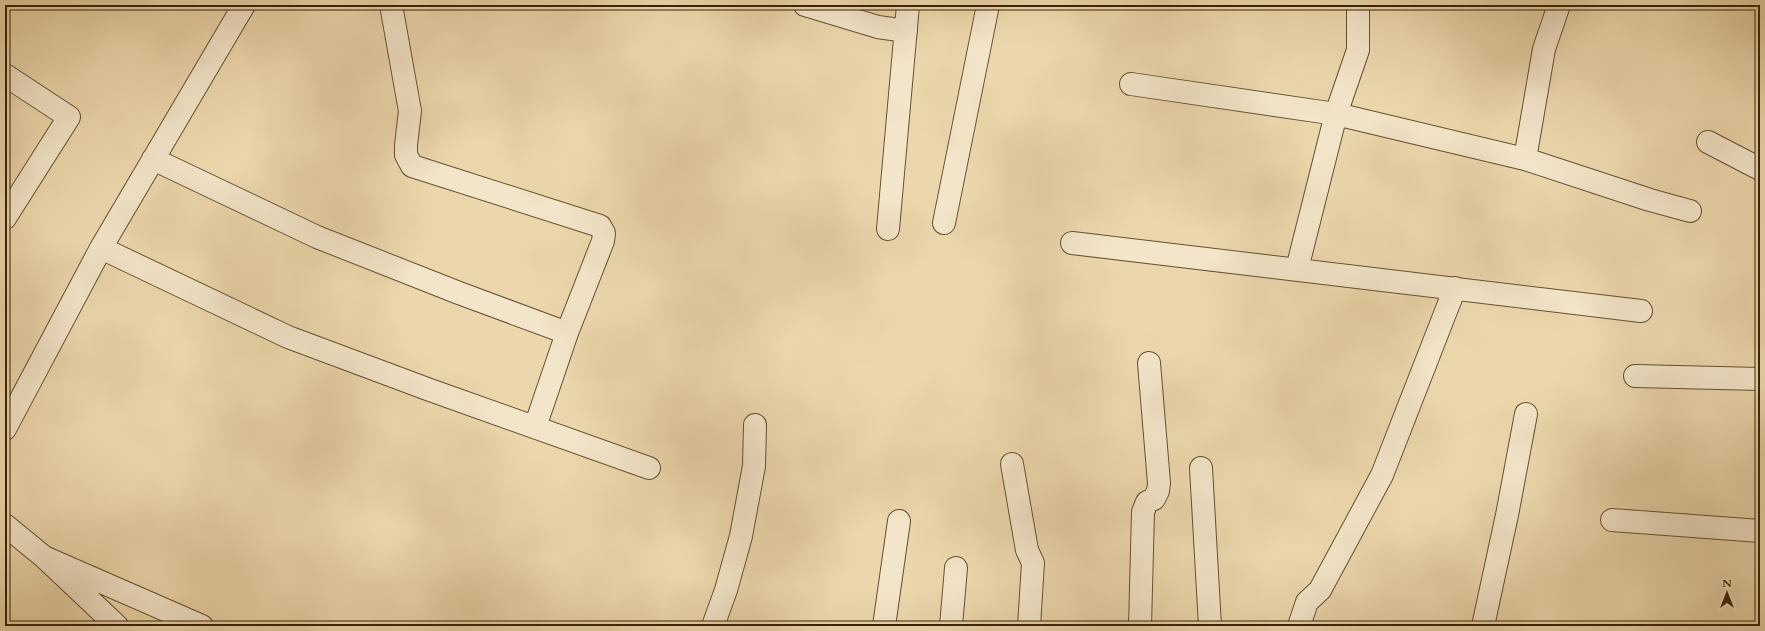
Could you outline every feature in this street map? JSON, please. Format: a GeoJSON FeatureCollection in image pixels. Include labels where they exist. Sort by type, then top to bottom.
{"type":"FeatureCollection","features":[{"type":"Feature","properties":{"kind":"street"},"geometry":{"type":"LineString","coordinates":[[5,429],[101,248],[244,5]]}},
{"type":"Feature","properties":{"kind":"street"},"geometry":{"type":"LineString","coordinates":[[391,5],[408,96],[410,112],[406,156],[412,166],[600,226],[604,233],[603,241],[567,332],[535,427]]}},
{"type":"Feature","properties":{"kind":"street"},"geometry":{"type":"LineString","coordinates":[[805,5],[878,27],[906,31]]}},
{"type":"Feature","properties":{"kind":"street"},"geometry":{"type":"LineString","coordinates":[[888,229],[908,5]]}},
{"type":"Feature","properties":{"kind":"street"},"geometry":{"type":"LineString","coordinates":[[944,223],[988,5]]}},
{"type":"Feature","properties":{"kind":"street"},"geometry":{"type":"LineString","coordinates":[[1297,269],[1336,114],[1358,50],[1358,5]]}},
{"type":"Feature","properties":{"kind":"street"},"geometry":{"type":"LineString","coordinates":[[1525,159],[1544,49],[1558,5]]}},
{"type":"Feature","properties":{"kind":"street"},"geometry":{"type":"LineString","coordinates":[[5,75],[69,117],[5,218]]}},
{"type":"Feature","properties":{"kind":"street"},"geometry":{"type":"LineString","coordinates":[[1131,84],[1336,114],[1525,159],[1650,200],[1690,211]]}},
{"type":"Feature","properties":{"kind":"street"},"geometry":{"type":"LineString","coordinates":[[1708,142],[1760,169]]}},
{"type":"Feature","properties":{"kind":"street"},"geometry":{"type":"LineString","coordinates":[[153,160],[317,237],[459,293],[567,332]]}},
{"type":"Feature","properties":{"kind":"street"},"geometry":{"type":"LineString","coordinates":[[1072,243],[1641,311]]}},
{"type":"Feature","properties":{"kind":"street"},"geometry":{"type":"LineString","coordinates":[[101,248],[288,337],[430,390],[649,468]]}},
{"type":"Feature","properties":{"kind":"street"},"geometry":{"type":"LineString","coordinates":[[1299,626],[1307,602],[1320,590],[1382,475],[1455,288]]}},
{"type":"Feature","properties":{"kind":"street"},"geometry":{"type":"LineString","coordinates":[[1140,626],[1143,512],[1147,502],[1154,499],[1158,492],[1159,483],[1149,363]]}},
{"type":"Feature","properties":{"kind":"street"},"geometry":{"type":"LineString","coordinates":[[1635,376],[1760,379]]}},
{"type":"Feature","properties":{"kind":"street"},"geometry":{"type":"LineString","coordinates":[[1483,626],[1507,515],[1526,414]]}},
{"type":"Feature","properties":{"kind":"street"},"geometry":{"type":"LineString","coordinates":[[713,626],[726,590],[741,536],[754,466],[755,425]]}},
{"type":"Feature","properties":{"kind":"street"},"geometry":{"type":"LineString","coordinates":[[1012,464],[1027,550],[1033,563],[1030,626]]}},
{"type":"Feature","properties":{"kind":"street"},"geometry":{"type":"LineString","coordinates":[[1201,468],[1210,626]]}},
{"type":"Feature","properties":{"kind":"street"},"geometry":{"type":"LineString","coordinates":[[1612,520],[1760,531]]}},
{"type":"Feature","properties":{"kind":"street"},"geometry":{"type":"LineString","coordinates":[[884,626],[898,521]]}},
{"type":"Feature","properties":{"kind":"street"},"geometry":{"type":"LineString","coordinates":[[5,524],[44,557],[117,626]]}},
{"type":"Feature","properties":{"kind":"street"},"geometry":{"type":"LineString","coordinates":[[44,557],[202,626]]}},
{"type":"Feature","properties":{"kind":"street"},"geometry":{"type":"LineString","coordinates":[[951,626],[956,568]]}}]}
